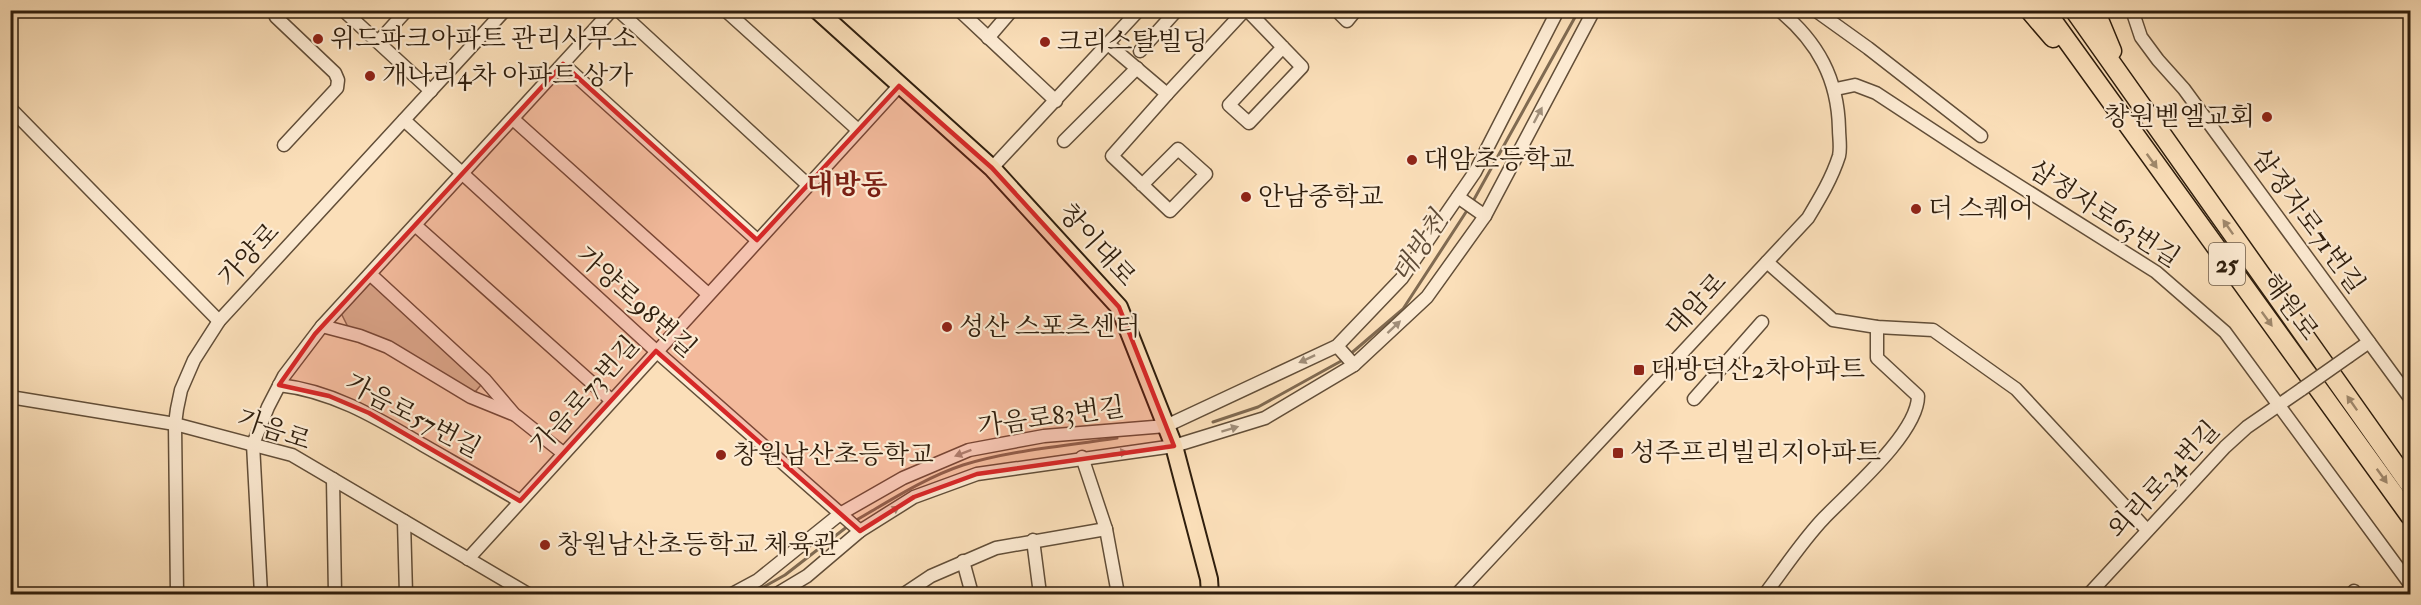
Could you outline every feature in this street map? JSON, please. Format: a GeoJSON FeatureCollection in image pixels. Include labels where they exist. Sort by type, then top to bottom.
{"type":"FeatureCollection","features":[{"type":"Feature","properties":{"kind":"highway"},"geometry":{"type":"LineString","coordinates":[[2029,10],[2105,96]]}},
{"type":"Feature","properties":{"kind":"highway","name":"해원로"},"geometry":{"type":"LineString","coordinates":[[2046,10],[2105,96],[2410,516]]}},
{"type":"Feature","properties":{"kind":"highway","name":"해원로"},"geometry":{"type":"LineString","coordinates":[[2074,10],[2410,485]]}},
{"type":"Feature","properties":{"kind":"highway"},"geometry":{"type":"LineString","coordinates":[[2095,10],[2126,83]]}},
{"type":"Feature","properties":{"kind":"main road","name":"창이대로"},"geometry":{"type":"LineString","coordinates":[[817,10],[992,168],[1119,307],[1174,446],[1209,579],[1210,594]]}},
{"type":"Feature","properties":{"kind":"street"},"geometry":{"type":"LineString","coordinates":[[273,10],[276,16],[335,73],[338,80],[337,88],[284,145]]}},
{"type":"Feature","properties":{"kind":"street"},"geometry":{"type":"LineString","coordinates":[[343,10],[431,91]]}},
{"type":"Feature","properties":{"kind":"street"},"geometry":{"type":"LineString","coordinates":[[378,42],[407,10]]}},
{"type":"Feature","properties":{"kind":"street","name":"가양로"},"geometry":{"type":"LineString","coordinates":[[177,594],[175,424],[181,390],[194,360],[219,321],[505,10]]}},
{"type":"Feature","properties":{"kind":"street"},"geometry":{"type":"LineString","coordinates":[[261,594],[254,444],[279,385],[295,359],[322,326],[612,10]]}},
{"type":"Feature","properties":{"kind":"street"},"geometry":{"type":"LineString","coordinates":[[618,10],[808,185]]}},
{"type":"Feature","properties":{"kind":"street"},"geometry":{"type":"LineString","coordinates":[[725,10],[858,130]]}},
{"type":"Feature","properties":{"kind":"street"},"geometry":{"type":"LineString","coordinates":[[959,10],[1056,101]]}},
{"type":"Feature","properties":{"kind":"street"},"geometry":{"type":"LineString","coordinates":[[988,38],[1012,10]]}},
{"type":"Feature","properties":{"kind":"street"},"geometry":{"type":"LineString","coordinates":[[992,168],[1139,10]]}},
{"type":"Feature","properties":{"kind":"street"},"geometry":{"type":"LineString","coordinates":[[1140,51],[1177,10]]}},
{"type":"Feature","properties":{"kind":"street"},"geometry":{"type":"LineString","coordinates":[[1143,185],[1178,149],[1206,174],[1170,212],[1112,156],[1246,10],[1283,47],[1302,67],[1249,123],[1229,105],[1283,47]]}},
{"type":"Feature","properties":{"kind":"street"},"geometry":{"type":"LineString","coordinates":[[1336,10],[1347,21],[1356,10]]}},
{"type":"Feature","properties":{"kind":"street"},"geometry":{"type":"LineString","coordinates":[[1166,426],[1336,346],[1402,278],[1475,172],[1558,10]]}},
{"type":"Feature","properties":{"kind":"street"},"geometry":{"type":"LineString","coordinates":[[777,594],[807,576],[860,531],[914,497],[977,474],[1082,457],[1174,446],[1265,418],[1353,365],[1427,297],[1485,216],[1594,10]]}},
{"type":"Feature","properties":{"kind":"street","name":"대암로"},"geometry":{"type":"LineString","coordinates":[[1457,594],[1808,218],[1829,182],[1840,153],[1839,114],[1836,89],[1822,59],[1817,22],[1779,10]]}},
{"type":"Feature","properties":{"kind":"street","name":"삼정자로71번길"},"geometry":{"type":"LineString","coordinates":[[2132,10],[2142,37],[2158,60],[2184,89],[2410,398]]}},
{"type":"Feature","properties":{"kind":"street"},"geometry":{"type":"LineString","coordinates":[[1817,22],[1868,48],[1981,136]]}},
{"type":"Feature","properties":{"kind":"street"},"geometry":{"type":"LineString","coordinates":[[1108,44],[1167,94]]}},
{"type":"Feature","properties":{"kind":"street"},"geometry":{"type":"LineString","coordinates":[[563,64],[757,240]]}},
{"type":"Feature","properties":{"kind":"street"},"geometry":{"type":"LineString","coordinates":[[1064,141],[1137,68]]}},
{"type":"Feature","properties":{"kind":"street","name":"삼정자로63번길"},"geometry":{"type":"LineString","coordinates":[[1836,89],[1855,85],[1876,93],[2156,272],[2224,333],[2279,404],[2410,584]]}},
{"type":"Feature","properties":{"kind":"street","name":"가음로73번길"},"geometry":{"type":"LineString","coordinates":[[468,559],[899,86]]}},
{"type":"Feature","properties":{"kind":"street"},"geometry":{"type":"LineString","coordinates":[[10,108],[219,321]]}},
{"type":"Feature","properties":{"kind":"street"},"geometry":{"type":"LineString","coordinates":[[513,119],[708,294]]}},
{"type":"Feature","properties":{"kind":"street","name":"가양로98번길"},"geometry":{"type":"LineString","coordinates":[[404,120],[656,351],[860,531]]}},
{"type":"Feature","properties":{"kind":"street"},"geometry":{"type":"LineString","coordinates":[[1458,197],[1485,216]]}},
{"type":"Feature","properties":{"kind":"street"},"geometry":{"type":"LineString","coordinates":[[415,225],[611,400]]}},
{"type":"Feature","properties":{"kind":"street"},"geometry":{"type":"LineString","coordinates":[[1767,262],[1833,320],[1877,327],[1933,330],[2016,389],[2147,531]]}},
{"type":"Feature","properties":{"kind":"street","name":"가음로57번길"},"geometry":{"type":"LineString","coordinates":[[370,274],[485,380],[514,414],[563,453]]}},
{"type":"Feature","properties":{"kind":"street"},"geometry":{"type":"LineString","coordinates":[[1694,399],[1762,322]]}},
{"type":"Feature","properties":{"kind":"street","name":"가음로57번길"},"geometry":{"type":"LineString","coordinates":[[322,326],[360,336],[388,348],[471,397],[514,414]]}},
{"type":"Feature","properties":{"kind":"street"},"geometry":{"type":"LineString","coordinates":[[1765,594],[1823,519],[1898,439],[1918,406],[1918,396],[1876,358],[1877,327]]}},
{"type":"Feature","properties":{"kind":"street","name":"외리로34번길"},"geometry":{"type":"LineString","coordinates":[[2089,594],[2225,447],[2247,427],[2369,342]]}},
{"type":"Feature","properties":{"kind":"street"},"geometry":{"type":"LineString","coordinates":[[1336,346],[1353,365]]}},
{"type":"Feature","properties":{"kind":"street","name":"가음로57번길"},"geometry":{"type":"LineString","coordinates":[[279,385],[329,396],[369,413],[520,501]]}},
{"type":"Feature","properties":{"kind":"street","name":"가음로"},"geometry":{"type":"LineString","coordinates":[[10,396],[175,424],[292,455],[528,594]]}},
{"type":"Feature","properties":{"kind":"street","name":"가음로83번길"},"geometry":{"type":"LineString","coordinates":[[732,594],[758,580],[840,514],[903,478],[969,450],[1044,436],[1166,426]]}},
{"type":"Feature","properties":{"kind":"street"},"geometry":{"type":"LineString","coordinates":[[1082,457],[1106,529],[1118,594]]}},
{"type":"Feature","properties":{"kind":"street"},"geometry":{"type":"LineString","coordinates":[[333,479],[335,594]]}},
{"type":"Feature","properties":{"kind":"street"},"geometry":{"type":"LineString","coordinates":[[404,521],[406,594]]}},
{"type":"Feature","properties":{"kind":"street"},"geometry":{"type":"LineString","coordinates":[[904,594],[931,576],[996,548],[1106,529]]}},
{"type":"Feature","properties":{"kind":"street"},"geometry":{"type":"LineString","coordinates":[[1033,540],[1040,594]]}},
{"type":"Feature","properties":{"kind":"street"},"geometry":{"type":"LineString","coordinates":[[963,561],[972,594]]}},
{"type":"Feature","properties":{"kind":"highlighted area"},"geometry":{"type":"Polygon","coordinates":[[[563,64],[757,240],[899,86],[992,168],[1119,307],[1174,446],[977,474],[914,497],[860,531],[656,351],[520,501],[369,413],[329,396],[279,385],[315,334],[563,64]]]}},
{"type":"Feature","properties":{"kind":"shaded area"},"geometry":{"type":"Polygon","coordinates":[[[370,274],[485,380],[471,397],[351,333],[339,309],[370,274]]]}},
{"type":"Feature","properties":{"kind":"waterway","name":"대방천"},"geometry":{"type":"LineString","coordinates":[[1472,203],[1579,10]]}},
{"type":"Feature","properties":{"kind":"waterway","name":"대방천"},"geometry":{"type":"LineString","coordinates":[[1348,356],[1403,309],[1468,209]]}},
{"type":"Feature","properties":{"kind":"waterway","name":"대방천"},"geometry":{"type":"LineString","coordinates":[[1213,422],[1258,407],[1343,360]]}},
{"type":"Feature","properties":{"kind":"waterway","name":"대방천"},"geometry":{"type":"LineString","coordinates":[[853,522],[920,483],[963,465],[1020,452],[1117,438]]}},
{"type":"Feature","properties":{"kind":"waterway","name":"대방천"},"geometry":{"type":"LineString","coordinates":[[751,594],[785,575],[848,526]]}},
{"type":"Feature","properties":{"kind":"place","name":"위드파크아파트 관리사무소"},"geometry":{"type":"Point","coordinates":[318,39]}},
{"type":"Feature","properties":{"kind":"place","name":"크리스탈빌딩"},"geometry":{"type":"Point","coordinates":[1045,42]}},
{"type":"Feature","properties":{"kind":"place","name":"개나리4차 아파트 상가"},"geometry":{"type":"Point","coordinates":[370,76]}},
{"type":"Feature","properties":{"kind":"place","name":"창원벧엘교회"},"geometry":{"type":"Point","coordinates":[2267,117]}},
{"type":"Feature","properties":{"kind":"place","name":"대암초등학교"},"geometry":{"type":"Point","coordinates":[1412,160]}},
{"type":"Feature","properties":{"kind":"place","name":"안남중학교"},"geometry":{"type":"Point","coordinates":[1246,197]}},
{"type":"Feature","properties":{"kind":"place","name":"더 스퀘어"},"geometry":{"type":"Point","coordinates":[1916,209]}},
{"type":"Feature","properties":{"kind":"place","name":"성산 스포츠센터"},"geometry":{"type":"Point","coordinates":[947,327]}},
{"type":"Feature","properties":{"kind":"place","name":"대방덕산2차아파트"},"geometry":{"type":"Point","coordinates":[1639,370]}},
{"type":"Feature","properties":{"kind":"place","name":"성주프리빌리지아파트"},"geometry":{"type":"Point","coordinates":[1618,453]}},
{"type":"Feature","properties":{"kind":"place","name":"창원남산초등학교"},"geometry":{"type":"Point","coordinates":[721,455]}},
{"type":"Feature","properties":{"kind":"place","name":"창원남산초등학교 체육관"},"geometry":{"type":"Point","coordinates":[545,545]}},
{"type":"Feature","properties":{"kind":"district","name":"대방동"},"geometry":{"type":"Point","coordinates":[847,185]}}]}
